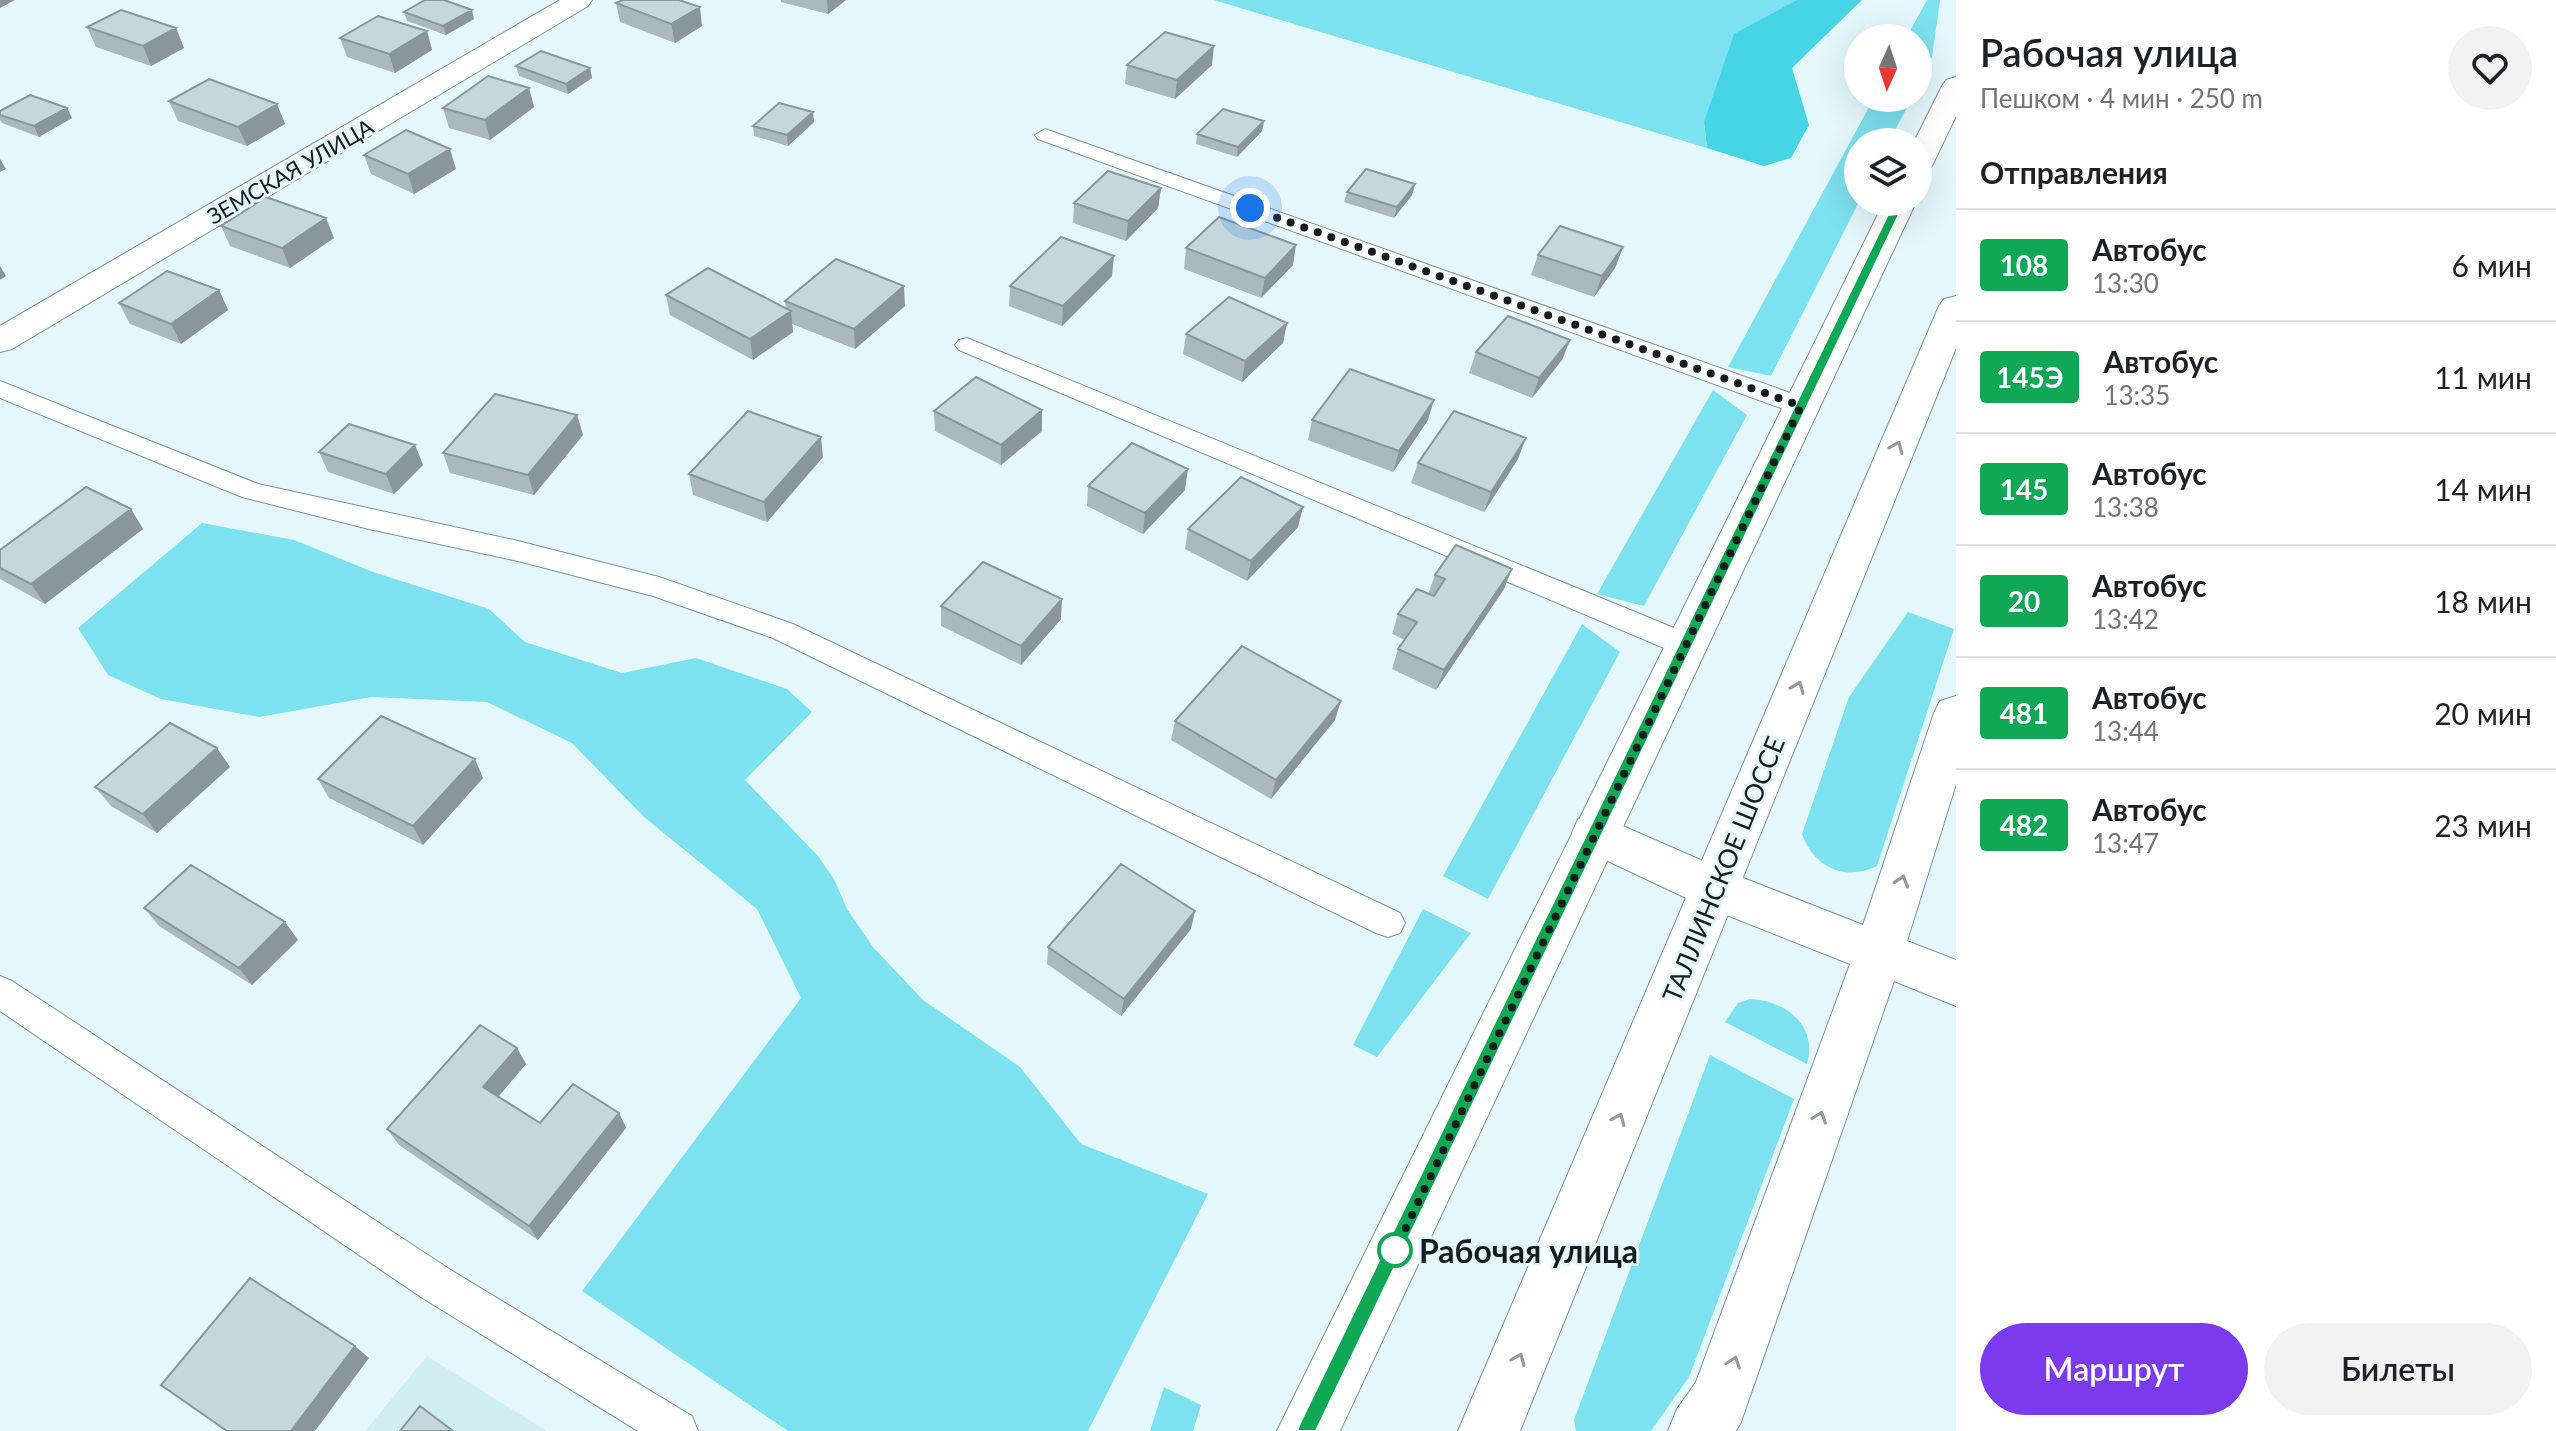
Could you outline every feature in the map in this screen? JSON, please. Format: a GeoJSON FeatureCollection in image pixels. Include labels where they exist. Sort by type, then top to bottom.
{"type":"FeatureCollection","features":[{"type":"Feature","properties":{"kind":"main road","name":"ЗЕМСКАЯ УЛИЦА"},"geometry":{"type":"LineString","coordinates":[[0,341],[579,0]]}},
{"type":"Feature","properties":{"kind":"main road"},"geometry":{"type":"LineString","coordinates":[[1932,135],[1956,86]]}},
{"type":"Feature","properties":{"kind":"main road"},"geometry":{"type":"LineString","coordinates":[[1308,1431],[1893,216]]}},
{"type":"Feature","properties":{"kind":"main road","name":"ТАЛЛИНСКОЕ ШОССЕ"},"geometry":{"type":"LineString","coordinates":[[1489,1431],[1956,306]]}},
{"type":"Feature","properties":{"kind":"main road"},"geometry":{"type":"LineString","coordinates":[[1699,1431],[1720,1401],[1878,955],[1956,713]]}},
{"type":"Feature","properties":{"kind":"main road"},"geometry":{"type":"LineString","coordinates":[[1595,833],[1716,889],[1956,983]]}},
{"type":"Feature","properties":{"kind":"lane"},"geometry":{"type":"LineString","coordinates":[[1045,135],[1801,406]]}},
{"type":"Feature","properties":{"kind":"lane"},"geometry":{"type":"LineString","coordinates":[[967,345],[1686,645]]}},
{"type":"Feature","properties":{"kind":"lane"},"geometry":{"type":"LineString","coordinates":[[0,389],[251,491],[369,520],[518,551],[659,587],[783,631],[1388,923]]}},
{"type":"Feature","properties":{"kind":"lane"},"geometry":{"type":"LineString","coordinates":[[0,992],[435,1283],[677,1431]]}},
{"type":"Feature","properties":{"kind":"shaded area"},"geometry":{"type":"Polygon","coordinates":[[[1214,0],[1797,0],[1704,122],[1707,148],[1214,0]]]}},
{"type":"Feature","properties":{"kind":"shaded area"},"geometry":{"type":"Polygon","coordinates":[[[1797,0],[1862,0],[1792,68],[1809,125],[1791,158],[1764,166],[1707,148],[1704,122],[1734,34],[1797,0]]]}},
{"type":"Feature","properties":{"kind":"shaded area"},"geometry":{"type":"Polygon","coordinates":[[[1927,0],[1940,0],[1932,57],[1932,24],[1914,24],[1927,0]]]}},
{"type":"Feature","properties":{"kind":"shaded area"},"geometry":{"type":"Polygon","coordinates":[[[1866,112],[1905,112],[1896,128],[1858,128],[1866,112]]]}},
{"type":"Feature","properties":{"kind":"shaded area"},"geometry":{"type":"Polygon","coordinates":[[[1844,153],[1844,216],[1852,216],[1771,376],[1728,367],[1844,153]]]}},
{"type":"Feature","properties":{"kind":"shaded area"},"geometry":{"type":"Polygon","coordinates":[[[1713,390],[1747,415],[1644,606],[1597,594],[1713,390]]]}},
{"type":"Feature","properties":{"kind":"shaded area"},"geometry":{"type":"Polygon","coordinates":[[[202,523],[294,540],[373,572],[489,609],[525,642],[622,673],[696,658],[787,689],[812,712],[745,780],[818,856],[834,879],[847,909],[873,947],[923,1000],[1020,1067],[1081,1144],[1208,1194],[1088,1431],[788,1431],[582,1291],[801,998],[757,909],[644,817],[572,743],[487,702],[371,697],[259,717],[161,699],[108,675],[78,628],[202,523]]]}},
{"type":"Feature","properties":{"kind":"shaded area"},"geometry":{"type":"Polygon","coordinates":[[[1908,612],[1954,629],[1877,866],[1865,871],[1842,872],[1822,863],[1807,846],[1802,834],[1849,697],[1908,612]]]}},
{"type":"Feature","properties":{"kind":"shaded area"},"geometry":{"type":"Polygon","coordinates":[[[1582,624],[1620,652],[1488,899],[1443,876],[1582,624]]]}},
{"type":"Feature","properties":{"kind":"shaded area"},"geometry":{"type":"Polygon","coordinates":[[[1423,909],[1471,933],[1377,1057],[1353,1045],[1423,909]]]}},
{"type":"Feature","properties":{"kind":"shaded area"},"geometry":{"type":"Polygon","coordinates":[[[1750,999],[1776,1004],[1796,1018],[1808,1038],[1807,1064],[1725,1022],[1738,1003],[1750,999]]]}},
{"type":"Feature","properties":{"kind":"shaded area"},"geometry":{"type":"Polygon","coordinates":[[[1710,1055],[1794,1099],[1689,1377],[1651,1431],[1576,1431],[1574,1420],[1710,1055]]]}},
{"type":"Feature","properties":{"kind":"shaded area"},"geometry":{"type":"Polygon","coordinates":[[[427,1356],[547,1431],[365,1431],[427,1356]]]}},
{"type":"Feature","properties":{"kind":"shaded area"},"geometry":{"type":"Polygon","coordinates":[[[1164,1387],[1201,1405],[1193,1431],[1150,1431],[1164,1387]]]}},
{"type":"Feature","properties":{"kind":"building"},"geometry":{"type":"Polygon","coordinates":[[[425,0],[444,0],[472,10],[443,26],[404,12],[425,0]]]}},
{"type":"Feature","properties":{"kind":"building"},"geometry":{"type":"Polygon","coordinates":[[[623,0],[679,0],[700,7],[671,24],[616,3],[623,0]]]}},
{"type":"Feature","properties":{"kind":"building"},"geometry":{"type":"Polygon","coordinates":[[[121,10],[176,28],[143,46],[87,27],[121,10]]]}},
{"type":"Feature","properties":{"kind":"building"},"geometry":{"type":"Polygon","coordinates":[[[378,16],[427,31],[389,54],[340,38],[378,16]]]}},
{"type":"Feature","properties":{"kind":"building"},"geometry":{"type":"Polygon","coordinates":[[[1165,32],[1214,46],[1177,80],[1127,65],[1165,32]]]}},
{"type":"Feature","properties":{"kind":"building"},"geometry":{"type":"Polygon","coordinates":[[[541,51],[590,68],[566,84],[516,66],[541,51]]]}},
{"type":"Feature","properties":{"kind":"building"},"geometry":{"type":"Polygon","coordinates":[[[488,76],[529,88],[485,120],[443,108],[488,76]]]}},
{"type":"Feature","properties":{"kind":"building"},"geometry":{"type":"Polygon","coordinates":[[[209,79],[277,104],[238,127],[169,101],[209,79]]]}},
{"type":"Feature","properties":{"kind":"building"},"geometry":{"type":"Polygon","coordinates":[[[30,95],[67,108],[34,126],[0,115],[0,111],[30,95]]]}},
{"type":"Feature","properties":{"kind":"building"},"geometry":{"type":"Polygon","coordinates":[[[779,103],[813,112],[787,135],[753,126],[779,103]]]}},
{"type":"Feature","properties":{"kind":"building"},"geometry":{"type":"Polygon","coordinates":[[[1223,109],[1264,121],[1238,147],[1197,134],[1223,109]]]}},
{"type":"Feature","properties":{"kind":"building"},"geometry":{"type":"Polygon","coordinates":[[[406,130],[450,149],[408,174],[364,155],[406,130]]]}},
{"type":"Feature","properties":{"kind":"building"},"geometry":{"type":"Polygon","coordinates":[[[1366,169],[1415,184],[1397,207],[1347,192],[1366,169]]]}},
{"type":"Feature","properties":{"kind":"building"},"geometry":{"type":"Polygon","coordinates":[[[1108,171],[1161,188],[1128,221],[1074,203],[1108,171]]]}},
{"type":"Feature","properties":{"kind":"building"},"geometry":{"type":"Polygon","coordinates":[[[266,197],[326,218],[282,248],[221,226],[266,197]]]}},
{"type":"Feature","properties":{"kind":"building"},"geometry":{"type":"Polygon","coordinates":[[[1219,217],[1296,245],[1265,278],[1186,248],[1219,217]]]}},
{"type":"Feature","properties":{"kind":"building"},"geometry":{"type":"Polygon","coordinates":[[[1560,226],[1623,247],[1602,276],[1538,255],[1560,226]]]}},
{"type":"Feature","properties":{"kind":"building"},"geometry":{"type":"Polygon","coordinates":[[[1061,237],[1114,256],[1063,306],[1010,286],[1061,237]]]}},
{"type":"Feature","properties":{"kind":"building"},"geometry":{"type":"Polygon","coordinates":[[[836,259],[904,286],[854,329],[785,301],[836,259]]]}},
{"type":"Feature","properties":{"kind":"building"},"geometry":{"type":"Polygon","coordinates":[[[708,268],[791,311],[750,339],[666,295],[708,268]]]}},
{"type":"Feature","properties":{"kind":"building"},"geometry":{"type":"Polygon","coordinates":[[[167,271],[219,290],[171,324],[119,303],[167,271]]]}},
{"type":"Feature","properties":{"kind":"building"},"geometry":{"type":"Polygon","coordinates":[[[1229,297],[1287,323],[1245,361],[1186,334],[1229,297]]]}},
{"type":"Feature","properties":{"kind":"building"},"geometry":{"type":"Polygon","coordinates":[[[1508,316],[1570,340],[1539,378],[1476,352],[1508,316]]]}},
{"type":"Feature","properties":{"kind":"building"},"geometry":{"type":"Polygon","coordinates":[[[1350,369],[1434,400],[1399,451],[1312,420],[1350,369]]]}},
{"type":"Feature","properties":{"kind":"building"},"geometry":{"type":"Polygon","coordinates":[[[976,377],[1042,410],[1001,445],[934,411],[976,377]]]}},
{"type":"Feature","properties":{"kind":"building"},"geometry":{"type":"Polygon","coordinates":[[[495,394],[577,415],[528,475],[443,453],[495,394]]]}},
{"type":"Feature","properties":{"kind":"building"},"geometry":{"type":"Polygon","coordinates":[[[748,411],[821,437],[764,502],[689,474],[748,411]]]}},
{"type":"Feature","properties":{"kind":"building"},"geometry":{"type":"Polygon","coordinates":[[[1454,411],[1526,438],[1491,492],[1418,463],[1454,411]]]}},
{"type":"Feature","properties":{"kind":"building"},"geometry":{"type":"Polygon","coordinates":[[[349,424],[415,445],[386,474],[319,452],[349,424]]]}},
{"type":"Feature","properties":{"kind":"building"},"geometry":{"type":"Polygon","coordinates":[[[1132,443],[1188,469],[1145,513],[1088,486],[1132,443]]]}},
{"type":"Feature","properties":{"kind":"building"},"geometry":{"type":"Polygon","coordinates":[[[1241,477],[1303,507],[1251,561],[1188,529],[1241,477]]]}},
{"type":"Feature","properties":{"kind":"building"},"geometry":{"type":"Polygon","coordinates":[[[86,487],[131,509],[31,584],[0,568],[0,550],[86,487]]]}},
{"type":"Feature","properties":{"kind":"building"},"geometry":{"type":"Polygon","coordinates":[[[1456,545],[1512,569],[1444,670],[1398,649],[1417,622],[1398,614],[1417,589],[1434,596],[1445,579],[1435,575],[1456,545]]]}},
{"type":"Feature","properties":{"kind":"building"},"geometry":{"type":"Polygon","coordinates":[[[983,562],[1062,599],[1021,646],[941,606],[983,562]]]}},
{"type":"Feature","properties":{"kind":"building"},"geometry":{"type":"Polygon","coordinates":[[[1242,646],[1341,701],[1276,780],[1175,721],[1242,646]]]}},
{"type":"Feature","properties":{"kind":"building"},"geometry":{"type":"Polygon","coordinates":[[[381,716],[475,759],[413,826],[318,779],[381,716]]]}},
{"type":"Feature","properties":{"kind":"building"},"geometry":{"type":"Polygon","coordinates":[[[170,723],[217,748],[143,814],[95,787],[170,723]]]}},
{"type":"Feature","properties":{"kind":"building"},"geometry":{"type":"Polygon","coordinates":[[[1121,864],[1195,911],[1124,999],[1048,947],[1121,864]]]}},
{"type":"Feature","properties":{"kind":"building"},"geometry":{"type":"Polygon","coordinates":[[[191,865],[285,922],[239,968],[144,908],[191,865]]]}},
{"type":"Feature","properties":{"kind":"building"},"geometry":{"type":"Polygon","coordinates":[[[480,1025],[517,1048],[483,1087],[540,1123],[573,1084],[619,1113],[529,1226],[387,1129],[480,1025]]]}},
{"type":"Feature","properties":{"kind":"building"},"geometry":{"type":"Polygon","coordinates":[[[250,1278],[355,1346],[291,1431],[227,1431],[161,1385],[250,1278]]]}},
{"type":"Feature","properties":{"kind":"building"},"geometry":{"type":"Polygon","coordinates":[[[420,1406],[453,1431],[400,1431],[420,1406]]]}},
{"type":"Feature","properties":{"kind":"bus line","name":"108"},"geometry":{"type":"LineString","coordinates":[[1308,1431],[1893,216]]}},
{"type":"Feature","properties":{"kind":"place","name":"Рабочая улица"},"geometry":{"type":"Point","coordinates":[1395,1250]}},
{"type":"Feature","properties":{"kind":"route"},"geometry":{"type":"LineString","coordinates":[[1250,208],[1801,406],[1389,1263],[1395,1250]]}}]}
